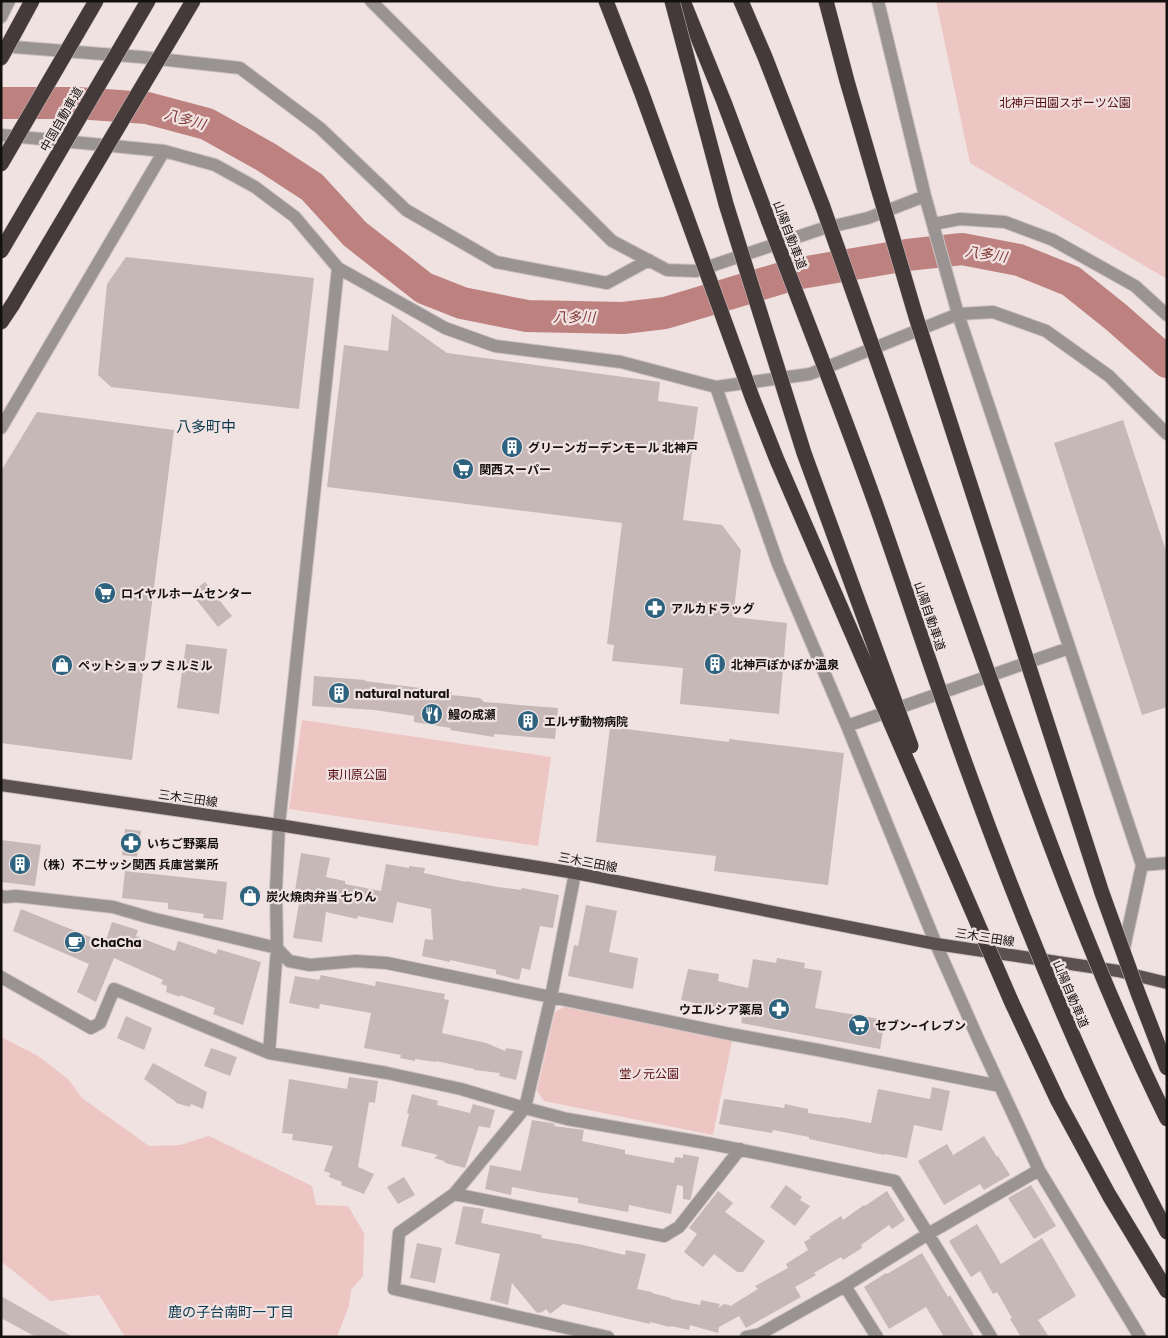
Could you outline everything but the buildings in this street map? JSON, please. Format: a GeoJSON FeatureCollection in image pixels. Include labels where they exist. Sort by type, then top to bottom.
{"type":"FeatureCollection","features":[{"type":"Feature","properties":{"kind":"highway"},"geometry":{"type":"LineString","coordinates":[[1,58],[32,1]]}},
{"type":"Feature","properties":{"kind":"highway"},"geometry":{"type":"LineString","coordinates":[[1,164],[96,1]]}},
{"type":"Feature","properties":{"kind":"highway","name":"中国自動車道"},"geometry":{"type":"LineString","coordinates":[[1,251],[148,1]]}},
{"type":"Feature","properties":{"kind":"highway"},"geometry":{"type":"LineString","coordinates":[[1,322],[193,1]]}},
{"type":"Feature","properties":{"kind":"highway"},"geometry":{"type":"LineString","coordinates":[[606,1],[777,460],[1012,1003],[1058,1102],[1109,1195],[1167,1291]]}},
{"type":"Feature","properties":{"kind":"highway"},"geometry":{"type":"LineString","coordinates":[[672,1],[726,204],[804,453],[965,893]]}},
{"type":"Feature","properties":{"kind":"highway","name":"山陽自動車道"},"geometry":{"type":"LineString","coordinates":[[683,1],[724,102],[876,505],[964,761],[1010,883],[1053,990],[1097,1089],[1142,1185],[1167,1232]]}},
{"type":"Feature","properties":{"kind":"highway"},"geometry":{"type":"LineString","coordinates":[[741,1],[823,207],[1043,826],[1092,952],[1145,1075],[1167,1119]]}},
{"type":"Feature","properties":{"kind":"highway"},"geometry":{"type":"LineString","coordinates":[[826,1],[847,81],[916,317],[1090,857],[1131,975],[1167,1068]]}},
{"type":"Feature","properties":{"kind":"main road","name":"三木三田線"},"geometry":{"type":"LineString","coordinates":[[1,785],[278,825],[575,873],[936,944],[1118,972],[1167,983]]}},
{"type":"Feature","properties":{"kind":"street"},"geometry":{"type":"LineString","coordinates":[[1,17],[9,1]]}},
{"type":"Feature","properties":{"kind":"street"},"geometry":{"type":"LineString","coordinates":[[370,1],[612,241],[667,270],[696,271],[821,229],[868,218],[926,196]]}},
{"type":"Feature","properties":{"kind":"street"},"geometry":{"type":"LineString","coordinates":[[878,1],[926,196],[958,314],[1142,865],[1118,972]]}},
{"type":"Feature","properties":{"kind":"street"},"geometry":{"type":"LineString","coordinates":[[1,46],[141,57],[240,68],[320,128],[406,210],[496,262],[607,283],[649,260]]}},
{"type":"Feature","properties":{"kind":"street"},"geometry":{"type":"LineString","coordinates":[[1,135],[164,151],[215,165],[255,187],[295,217],[338,268],[445,328],[495,346],[621,362],[716,387],[810,374],[958,314],[993,312],[1046,331],[1108,376],[1167,434]]}},
{"type":"Feature","properties":{"kind":"street"},"geometry":{"type":"LineString","coordinates":[[1,428],[164,151]]}},
{"type":"Feature","properties":{"kind":"street"},"geometry":{"type":"LineString","coordinates":[[934,224],[960,219],[1006,222],[1053,240],[1135,286],[1167,315]]}},
{"type":"Feature","properties":{"kind":"street"},"geometry":{"type":"LineString","coordinates":[[268,1053],[277,948],[278,825],[338,268]]}},
{"type":"Feature","properties":{"kind":"street"},"geometry":{"type":"LineString","coordinates":[[716,387],[778,564],[847,726],[936,944],[1039,1170],[1140,1337]]}},
{"type":"Feature","properties":{"kind":"street"},"geometry":{"type":"LineString","coordinates":[[847,726],[1069,648]]}},
{"type":"Feature","properties":{"kind":"street"},"geometry":{"type":"LineString","coordinates":[[1142,865],[1167,864]]}},
{"type":"Feature","properties":{"kind":"street"},"geometry":{"type":"LineString","coordinates":[[575,873],[551,998],[525,1108],[454,1194],[399,1233],[394,1289],[608,1337]]}},
{"type":"Feature","properties":{"kind":"street"},"geometry":{"type":"LineString","coordinates":[[3,899],[16,896],[113,907],[277,948],[289,961],[310,965],[356,961],[387,963],[551,998],[1000,1086]]}},
{"type":"Feature","properties":{"kind":"street"},"geometry":{"type":"LineString","coordinates":[[1,977],[91,1028],[100,1023],[114,988],[268,1053],[387,1072],[461,1089],[567,1119],[740,1149],[895,1181],[991,1337]]}},
{"type":"Feature","properties":{"kind":"street"},"geometry":{"type":"LineString","coordinates":[[454,1194],[664,1236],[679,1227],[740,1149]]}},
{"type":"Feature","properties":{"kind":"street"},"geometry":{"type":"LineString","coordinates":[[746,1337],[761,1336],[846,1286],[928,1234],[1039,1170]]}},
{"type":"Feature","properties":{"kind":"street"},"geometry":{"type":"LineString","coordinates":[[846,1286],[877,1337]]}},
{"type":"Feature","properties":{"kind":"green space","name":"北神戸田園スポーツ公園"},"geometry":{"type":"Polygon","coordinates":[[[936,1],[1167,1],[1167,279],[970,163],[936,1]]]}},
{"type":"Feature","properties":{"kind":"green space","name":"東川原公園"},"geometry":{"type":"Polygon","coordinates":[[[302,720],[551,757],[538,846],[289,809],[302,720]]]}},
{"type":"Feature","properties":{"kind":"green space","name":"堂ノ元公園"},"geometry":{"type":"Polygon","coordinates":[[[564,1007],[732,1041],[713,1135],[544,1101],[537,1091],[555,1012],[564,1007]]]}},
{"type":"Feature","properties":{"kind":"green space"},"geometry":{"type":"Polygon","coordinates":[[[3,1038],[38,1056],[68,1079],[82,1098],[149,1146],[180,1145],[209,1136],[312,1186],[316,1205],[348,1206],[364,1233],[363,1276],[351,1290],[349,1305],[337,1337],[125,1337],[99,1295],[50,1301],[1,1261],[1,1039],[3,1038]]]}},
{"type":"Feature","properties":{"kind":"waterway","name":"八多川"},"geometry":{"type":"LineString","coordinates":[[1,103],[77,103],[147,108],[207,124],[266,157],[312,187],[355,234],[424,288],[462,303],[527,316],[623,318],[665,313],[795,274],[907,255],[962,249],[1019,260],[1071,281],[1116,317],[1167,362]]}},
{"type":"Feature","properties":{"kind":"place","name":"グリーンガーデンモール 北神戸"},"geometry":{"type":"Point","coordinates":[512,447]}},
{"type":"Feature","properties":{"kind":"place","name":"関西スーパー"},"geometry":{"type":"Point","coordinates":[463,469]}},
{"type":"Feature","properties":{"kind":"place","name":"ロイヤルホームセンター"},"geometry":{"type":"Point","coordinates":[105,593]}},
{"type":"Feature","properties":{"kind":"place","name":"アルカドラッグ"},"geometry":{"type":"Point","coordinates":[655,608]}},
{"type":"Feature","properties":{"kind":"place","name":"北神戸ぽかぽか温泉"},"geometry":{"type":"Point","coordinates":[715,664]}},
{"type":"Feature","properties":{"kind":"place","name":"ペットショップ ミルミル"},"geometry":{"type":"Point","coordinates":[62,665]}},
{"type":"Feature","properties":{"kind":"place","name":"natural natural"},"geometry":{"type":"Point","coordinates":[339,693]}},
{"type":"Feature","properties":{"kind":"place","name":"鰻の成瀬"},"geometry":{"type":"Point","coordinates":[432,714]}},
{"type":"Feature","properties":{"kind":"place","name":"エルザ動物病院"},"geometry":{"type":"Point","coordinates":[528,721]}},
{"type":"Feature","properties":{"kind":"place","name":"いちご野薬局"},"geometry":{"type":"Point","coordinates":[131,843]}},
{"type":"Feature","properties":{"kind":"place","name":"（株）不二サッシ関西 兵庫営業所"},"geometry":{"type":"Point","coordinates":[20,864]}},
{"type":"Feature","properties":{"kind":"place","name":"炭火焼肉弁当 七りん"},"geometry":{"type":"Point","coordinates":[250,896]}},
{"type":"Feature","properties":{"kind":"place","name":"ChaCha"},"geometry":{"type":"Point","coordinates":[75,942]}},
{"type":"Feature","properties":{"kind":"place","name":"ウエルシア薬局"},"geometry":{"type":"Point","coordinates":[779,1009]}},
{"type":"Feature","properties":{"kind":"place","name":"セブン-イレブン"},"geometry":{"type":"Point","coordinates":[859,1025]}},
{"type":"Feature","properties":{"kind":"district","name":"八多町中"},"geometry":{"type":"Point","coordinates":[206,426]}},
{"type":"Feature","properties":{"kind":"district","name":"鹿の子台南町一丁目"},"geometry":{"type":"Point","coordinates":[231,1312]}}]}
